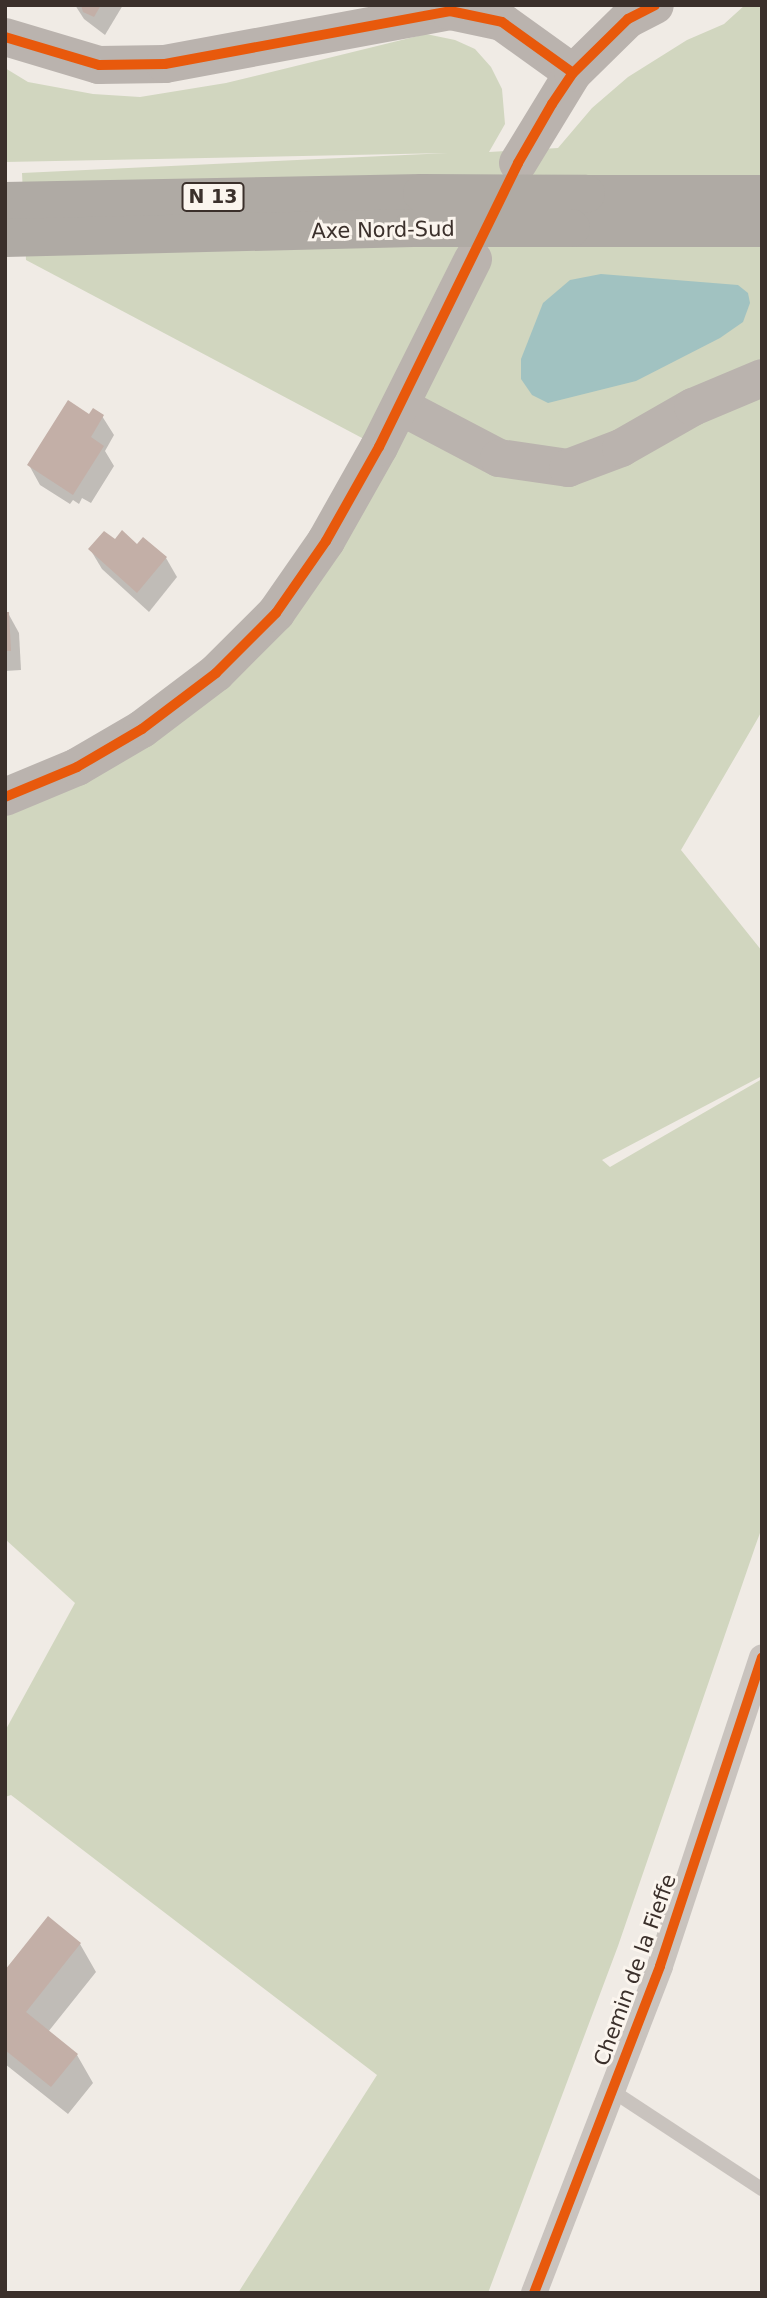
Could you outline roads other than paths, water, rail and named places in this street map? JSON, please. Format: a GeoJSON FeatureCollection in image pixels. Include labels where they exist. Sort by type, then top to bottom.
{"type":"FeatureCollection","features":[{"type":"Feature","properties":{"kind":"highway","name":"Axe Nord-Sud"},"geometry":{"type":"LineString","coordinates":[[5,201],[417,211],[578,211],[762,194]]}},
{"type":"Feature","properties":{"kind":"highway","name":"Axe Nord-Sud"},"geometry":{"type":"LineString","coordinates":[[5,238],[417,211]]}},
{"type":"Feature","properties":{"kind":"highway","name":"Axe Nord-Sud"},"geometry":{"type":"LineString","coordinates":[[578,211],[762,228]]}},
{"type":"Feature","properties":{"kind":"street"},"geometry":{"type":"LineString","coordinates":[[518,163],[573,73],[628,19],[655,5]]}},
{"type":"Feature","properties":{"kind":"street"},"geometry":{"type":"LineString","coordinates":[[5,37],[99,65],[165,64],[450,11],[502,22],[573,73]]}},
{"type":"Feature","properties":{"kind":"street"},"geometry":{"type":"LineString","coordinates":[[5,797],[77,767],[142,729],[247,644],[276,613],[327,541],[400,406],[473,259]]}},
{"type":"Feature","properties":{"kind":"street"},"geometry":{"type":"LineString","coordinates":[[400,406],[499,458],[568,468],[621,448],[693,407],[762,378]]}},
{"type":"Feature","properties":{"kind":"street","name":"Chemin de la Fieffe"},"geometry":{"type":"LineString","coordinates":[[534,2293],[660,1966],[762,1657]]}},
{"type":"Feature","properties":{"kind":"lane"},"geometry":{"type":"LineString","coordinates":[[611,2090],[762,2189]]}},
{"type":"Feature","properties":{"kind":"water"},"geometry":{"type":"Polygon","coordinates":[[[601,274],[738,285],[748,293],[750,303],[743,322],[720,338],[636,381],[548,403],[532,395],[521,379],[521,359],[543,303],[570,280],[601,274]]]}}]}
